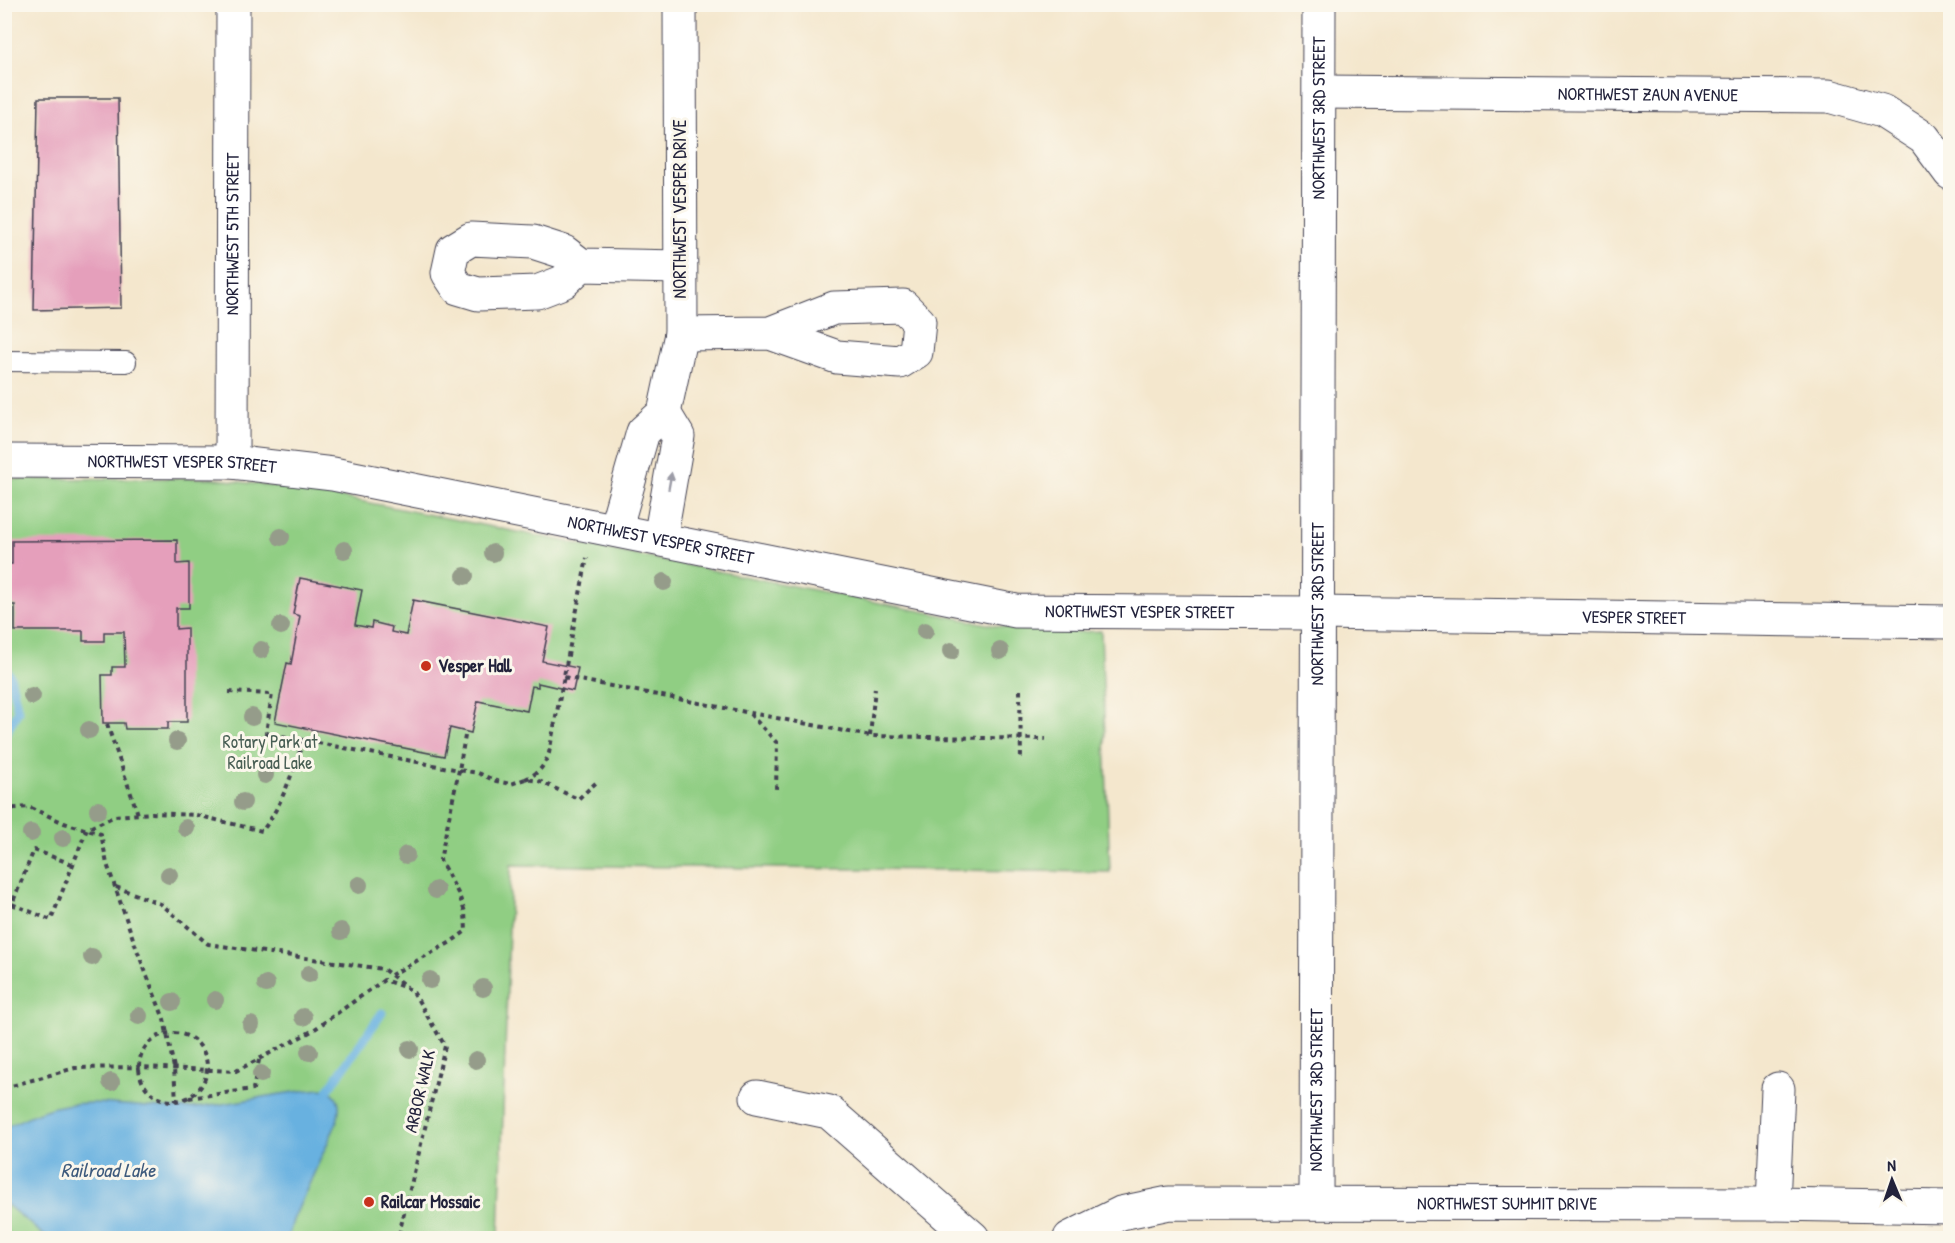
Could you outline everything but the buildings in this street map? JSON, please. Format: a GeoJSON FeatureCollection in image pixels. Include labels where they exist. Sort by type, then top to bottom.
{"type":"FeatureCollection","features":[{"type":"Feature","properties":{"kind":"street","name":"NORTHWEST 5TH STREET"},"geometry":{"type":"LineString","coordinates":[[232,462],[233,4]]}},
{"type":"Feature","properties":{"kind":"street","name":"NORTHWEST VESPER DRIVE"},"geometry":{"type":"LineString","coordinates":[[664,413],[681,334],[680,4]]}},
{"type":"Feature","properties":{"kind":"street","name":"NORTHWEST 3RD STREET"},"geometry":{"type":"LineString","coordinates":[[1316,1202],[1320,4]]}},
{"type":"Feature","properties":{"kind":"street","name":"NORTHWEST ZAUN AVENUE"},"geometry":{"type":"LineString","coordinates":[[1320,92],[1829,96],[1882,111],[1924,138],[1950,173]]}},
{"type":"Feature","properties":{"kind":"street"},"geometry":{"type":"LineString","coordinates":[[581,266],[680,267]]}},
{"type":"Feature","properties":{"kind":"street"},"geometry":{"type":"LineString","coordinates":[[681,334],[770,333]]}},
{"type":"Feature","properties":{"kind":"street"},"geometry":{"type":"LineString","coordinates":[[615,530],[643,432],[664,413],[678,436],[660,539]]}},
{"type":"Feature","properties":{"kind":"street","name":"NORTHWEST VESPER STREET"},"geometry":{"type":"LineString","coordinates":[[4,461],[232,462],[333,474],[1016,610],[1317,613]]}},
{"type":"Feature","properties":{"kind":"street","name":"VESPER STREET"},"geometry":{"type":"LineString","coordinates":[[1317,613],[1950,622]]}},
{"type":"Feature","properties":{"kind":"street"},"geometry":{"type":"LineString","coordinates":[[1773,1204],[1778,1089]]}},
{"type":"Feature","properties":{"kind":"street"},"geometry":{"type":"LineString","coordinates":[[757,1097],[829,1112],[973,1239]]}},
{"type":"Feature","properties":{"kind":"street","name":"NORTHWEST SUMMIT DRIVE"},"geometry":{"type":"LineString","coordinates":[[1070,1239],[1121,1213],[1169,1203],[1773,1204],[1950,1207]]}},
{"type":"Feature","properties":{"kind":"lane"},"geometry":{"type":"LineString","coordinates":[[4,361],[126,362]]}},
{"type":"Feature","properties":{"kind":"path"},"geometry":{"type":"LineString","coordinates":[[229,692],[272,694],[266,733],[478,773],[496,781],[511,784],[525,779],[535,775],[544,765],[549,753],[588,550]]}},
{"type":"Feature","properties":{"kind":"path"},"geometry":{"type":"LineString","coordinates":[[564,677],[870,736],[1046,739]]}},
{"type":"Feature","properties":{"kind":"path"},"geometry":{"type":"LineString","coordinates":[[870,736],[874,688]]}},
{"type":"Feature","properties":{"kind":"path"},"geometry":{"type":"LineString","coordinates":[[1020,690],[1021,762]]}},
{"type":"Feature","properties":{"kind":"path"},"geometry":{"type":"LineString","coordinates":[[750,713],[777,743],[776,790]]}},
{"type":"Feature","properties":{"kind":"path"},"geometry":{"type":"LineString","coordinates":[[107,724],[138,814]]}},
{"type":"Feature","properties":{"kind":"path"},"geometry":{"type":"LineString","coordinates":[[391,975],[451,942],[466,931],[465,912],[441,860],[465,736]]}},
{"type":"Feature","properties":{"kind":"path"},"geometry":{"type":"LineString","coordinates":[[72,864],[34,850],[12,904],[51,921],[87,829],[115,816],[196,815],[262,831],[278,804],[304,740]]}},
{"type":"Feature","properties":{"kind":"path"},"geometry":{"type":"LineString","coordinates":[[525,779],[539,781],[578,799],[597,781]]}},
{"type":"Feature","properties":{"kind":"path"},"geometry":{"type":"LineString","coordinates":[[4,809],[29,807],[64,823],[101,834],[107,864],[164,1019],[174,1068],[176,1101]]}},
{"type":"Feature","properties":{"kind":"path"},"geometry":{"type":"LineString","coordinates":[[115,887],[161,904],[208,944],[383,969],[412,990]]}},
{"type":"Feature","properties":{"kind":"path"},"geometry":{"type":"LineString","coordinates":[[4,1088],[75,1068],[140,1067],[236,1071],[312,1031],[384,980],[412,990]]}},
{"type":"Feature","properties":{"kind":"path","name":"ARBOR WALK"},"geometry":{"type":"LineString","coordinates":[[398,1239],[445,1046],[412,990]]}},
{"type":"Feature","properties":{"kind":"path"},"geometry":{"type":"LineString","coordinates":[[186,1098],[195,1093],[202,1084],[207,1069],[204,1053],[189,1037],[167,1034],[156,1038],[147,1046],[142,1055],[141,1078],[147,1088],[165,1100],[176,1101],[254,1089],[259,1059]]}},
{"type":"Feature","properties":{"kind":"green space","name":"Rotary Park at Railroad Lake"},"geometry":{"type":"Polygon","coordinates":[[[211,478],[309,491],[1013,629],[1101,631],[1110,872],[511,865],[499,1238],[5,1238],[4,479],[211,478]]]}},
{"type":"Feature","properties":{"kind":"water","name":"Railroad Lake"},"geometry":{"type":"Polygon","coordinates":[[[321,1089],[328,1090],[338,1100],[337,1122],[293,1220],[288,1238],[47,1238],[5,1203],[5,1127],[42,1111],[57,1106],[81,1103],[193,1108],[321,1089]]]}},
{"type":"Feature","properties":{"kind":"waterway"},"geometry":{"type":"LineString","coordinates":[[4,667],[10,676],[18,711],[4,736]]}},
{"type":"Feature","properties":{"kind":"waterway"},"geometry":{"type":"LineString","coordinates":[[328,1090],[382,1013]]}},
{"type":"Feature","properties":{"kind":"place","name":"Vesper Hall"},"geometry":{"type":"Point","coordinates":[426,666]}},
{"type":"Feature","properties":{"kind":"place","name":"Railcar Mossaic"},"geometry":{"type":"Point","coordinates":[369,1202]}}]}
